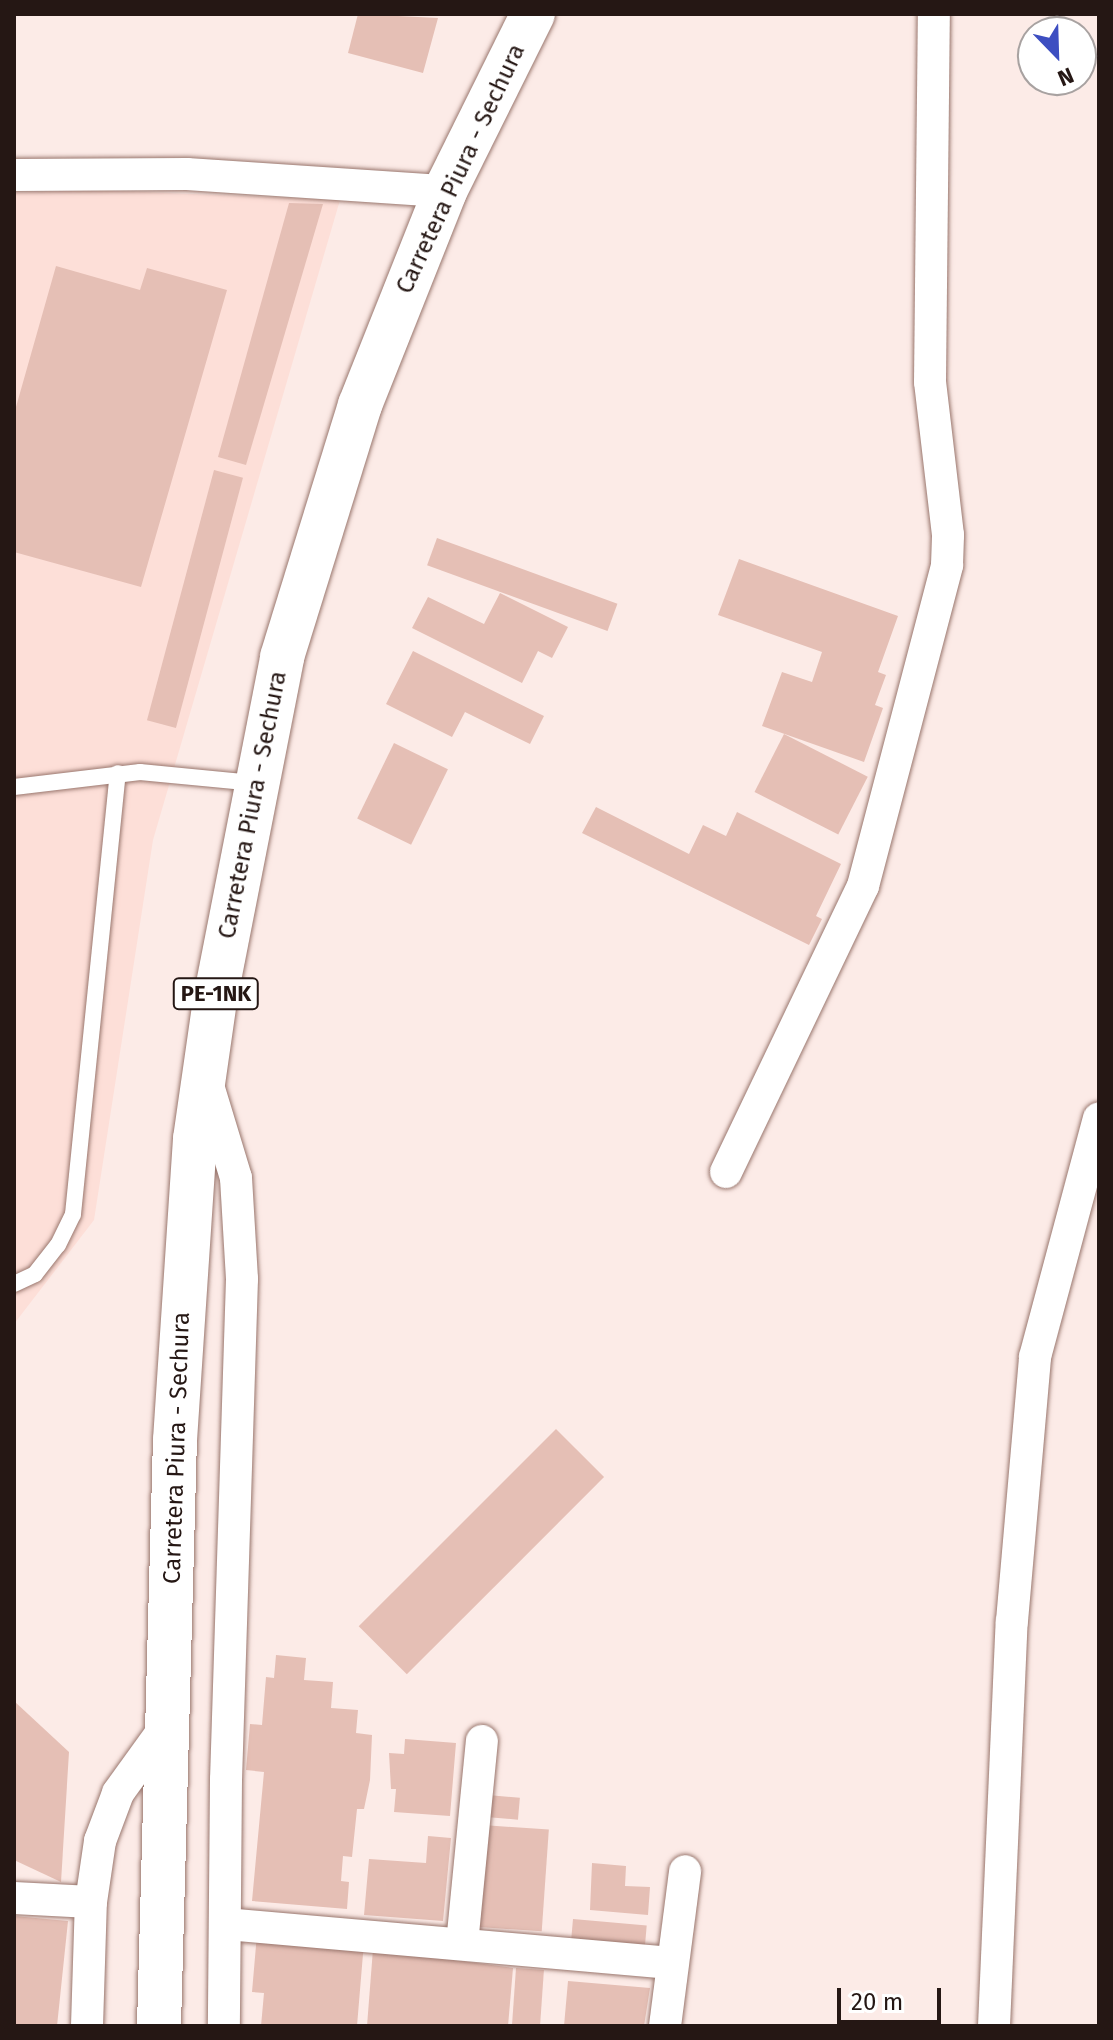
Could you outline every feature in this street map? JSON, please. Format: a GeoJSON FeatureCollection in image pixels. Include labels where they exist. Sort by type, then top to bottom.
{"type":"FeatureCollection","features":[{"type":"Feature","properties":{"kind":"main road","name":"Carretera Piura - Sechura"},"geometry":{"type":"LineString","coordinates":[[159,2026],[176,1424],[187,1239],[205,1072],[258,783],[282,657],[355,419],[445,191],[533,14]]}},
{"type":"Feature","properties":{"kind":"street"},"geometry":{"type":"LineString","coordinates":[[726,1172],[863,886],[947,565],[948,535],[930,382],[934,14]]}},
{"type":"Feature","properties":{"kind":"street"},"geometry":{"type":"LineString","coordinates":[[14,175],[187,174],[445,191]]}},
{"type":"Feature","properties":{"kind":"street"},"geometry":{"type":"LineString","coordinates":[[205,1072],[236,1178],[242,1279],[224,2026]]}},
{"type":"Feature","properties":{"kind":"street"},"geometry":{"type":"LineString","coordinates":[[994,2026],[1012,1621],[1035,1357],[1099,1118]]}},
{"type":"Feature","properties":{"kind":"street"},"geometry":{"type":"LineString","coordinates":[[87,2026],[91,1902],[100,1841],[118,1793],[167,1725]]}},
{"type":"Feature","properties":{"kind":"street"},"geometry":{"type":"LineString","coordinates":[[462,1944],[482,1741]]}},
{"type":"Feature","properties":{"kind":"street"},"geometry":{"type":"LineString","coordinates":[[665,2026],[685,1871]]}},
{"type":"Feature","properties":{"kind":"street"},"geometry":{"type":"LineString","coordinates":[[14,1898],[91,1902]]}},
{"type":"Feature","properties":{"kind":"street"},"geometry":{"type":"LineString","coordinates":[[226,1924],[672,1963]]}},
{"type":"Feature","properties":{"kind":"lane"},"geometry":{"type":"LineString","coordinates":[[14,787],[118,773],[258,783]]}},
{"type":"Feature","properties":{"kind":"lane"},"geometry":{"type":"LineString","coordinates":[[14,1284],[35,1274],[58,1245],[73,1214],[118,773]]}},
{"type":"Feature","properties":{"kind":"shaded area"},"geometry":{"type":"Polygon","coordinates":[[[94,190],[340,200],[153,840],[94,1220],[14,1324],[14,193],[94,190]]]}},
{"type":"Feature","properties":{"kind":"building"},"geometry":{"type":"Polygon","coordinates":[[[358,14],[438,18],[423,73],[348,53],[358,14]]]}},
{"type":"Feature","properties":{"kind":"building"},"geometry":{"type":"Polygon","coordinates":[[[289,203],[323,204],[246,465],[218,457],[289,203]]]}},
{"type":"Feature","properties":{"kind":"building"},"geometry":{"type":"Polygon","coordinates":[[[56,266],[140,290],[147,268],[227,290],[141,587],[14,552],[14,414],[56,266]]]}},
{"type":"Feature","properties":{"kind":"building"},"geometry":{"type":"Polygon","coordinates":[[[214,470],[243,478],[176,728],[147,720],[214,470]]]}},
{"type":"Feature","properties":{"kind":"building"},"geometry":{"type":"Polygon","coordinates":[[[437,538],[617,604],[608,631],[427,565],[437,538]]]}},
{"type":"Feature","properties":{"kind":"building"},"geometry":{"type":"Polygon","coordinates":[[[739,559],[898,616],[878,672],[886,675],[875,705],[883,708],[864,762],[762,726],[782,672],[812,682],[822,652],[718,615],[739,559]]]}},
{"type":"Feature","properties":{"kind":"building"},"geometry":{"type":"Polygon","coordinates":[[[500,593],[568,627],[552,658],[538,651],[522,683],[412,628],[428,597],[484,624],[500,593]]]}},
{"type":"Feature","properties":{"kind":"building"},"geometry":{"type":"Polygon","coordinates":[[[413,651],[544,716],[530,744],[465,712],[452,737],[386,704],[413,651]]]}},
{"type":"Feature","properties":{"kind":"building"},"geometry":{"type":"Polygon","coordinates":[[[784,734],[868,777],[838,835],[754,792],[784,734]]]}},
{"type":"Feature","properties":{"kind":"building"},"geometry":{"type":"Polygon","coordinates":[[[394,743],[448,769],[411,845],[357,818],[394,743]]]}},
{"type":"Feature","properties":{"kind":"building"},"geometry":{"type":"Polygon","coordinates":[[[596,807],[689,854],[703,825],[726,836],[737,812],[841,864],[816,916],[822,919],[809,945],[582,833],[596,807]]]}},
{"type":"Feature","properties":{"kind":"building"},"geometry":{"type":"Polygon","coordinates":[[[556,1429],[604,1477],[407,1674],[359,1626],[556,1429]]]}},
{"type":"Feature","properties":{"kind":"building"},"geometry":{"type":"Polygon","coordinates":[[[276,1655],[306,1658],[304,1680],[333,1682],[331,1708],[358,1710],[356,1733],[372,1735],[370,1780],[364,1809],[357,1809],[352,1857],[343,1856],[341,1881],[349,1882],[347,1909],[252,1901],[264,1772],[246,1770],[250,1724],[262,1725],[266,1677],[274,1678],[276,1655]]]}},
{"type":"Feature","properties":{"kind":"building"},"geometry":{"type":"Polygon","coordinates":[[[14,1701],[69,1752],[61,1882],[14,1860],[14,1701]]]}},
{"type":"Feature","properties":{"kind":"building"},"geometry":{"type":"Polygon","coordinates":[[[405,1739],[456,1743],[450,1816],[394,1812],[396,1789],[391,1789],[389,1753],[404,1754],[405,1739]]]}},
{"type":"Feature","properties":{"kind":"building"},"geometry":{"type":"Polygon","coordinates":[[[488,1795],[520,1798],[518,1820],[486,1817],[488,1795]]]}},
{"type":"Feature","properties":{"kind":"building"},"geometry":{"type":"Polygon","coordinates":[[[483,1825],[549,1830],[542,1931],[476,1927],[483,1825]]]}},
{"type":"Feature","properties":{"kind":"building"},"geometry":{"type":"Polygon","coordinates":[[[428,1836],[451,1838],[443,1921],[364,1915],[369,1859],[426,1863],[428,1836]]]}},
{"type":"Feature","properties":{"kind":"building"},"geometry":{"type":"Polygon","coordinates":[[[592,1863],[626,1866],[625,1886],[650,1887],[648,1915],[590,1910],[592,1863]]]}},
{"type":"Feature","properties":{"kind":"building"},"geometry":{"type":"Polygon","coordinates":[[[14,1916],[68,1921],[57,2026],[14,2026],[14,1916]]]}},
{"type":"Feature","properties":{"kind":"building"},"geometry":{"type":"Polygon","coordinates":[[[573,1919],[647,1925],[645,1947],[571,1941],[573,1919]]]}},
{"type":"Feature","properties":{"kind":"building"},"geometry":{"type":"Polygon","coordinates":[[[257,1934],[364,1942],[357,2026],[261,2026],[264,1993],[252,1992],[257,1934]]]}},
{"type":"Feature","properties":{"kind":"building"},"geometry":{"type":"Polygon","coordinates":[[[373,1949],[513,1968],[508,2026],[367,2026],[373,1949]]]}},
{"type":"Feature","properties":{"kind":"building"},"geometry":{"type":"Polygon","coordinates":[[[516,1968],[544,1970],[540,2026],[512,2026],[516,1968]]]}},
{"type":"Feature","properties":{"kind":"building"},"geometry":{"type":"Polygon","coordinates":[[[568,1981],[650,1988],[644,2026],[564,2026],[568,1981]]]}}]}
